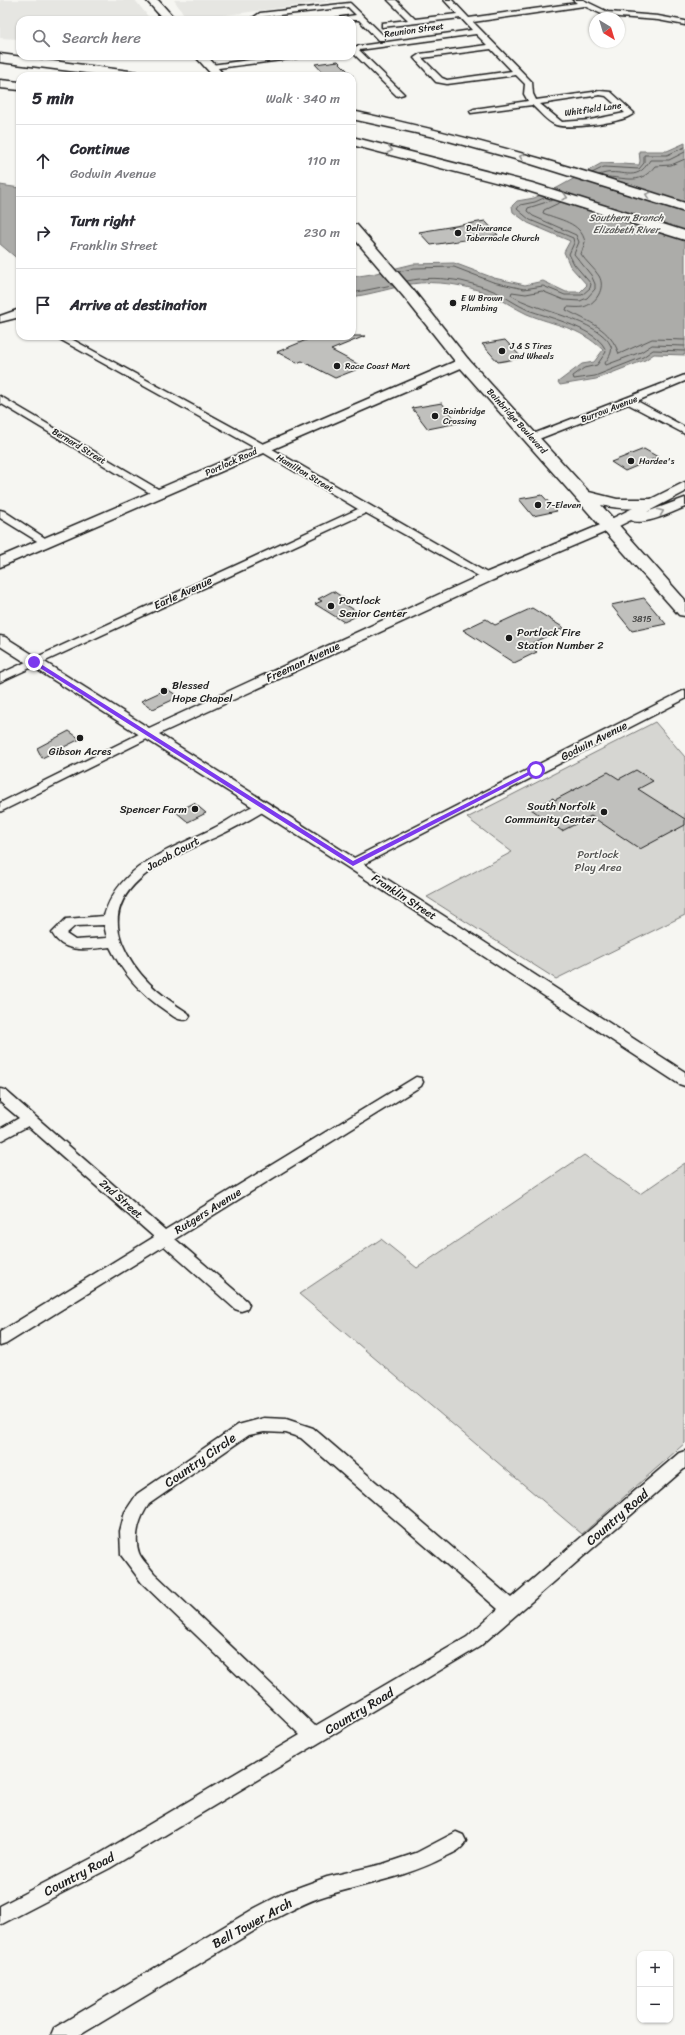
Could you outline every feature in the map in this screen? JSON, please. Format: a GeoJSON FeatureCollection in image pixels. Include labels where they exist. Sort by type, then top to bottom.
{"type":"FeatureCollection","features":[{"type":"Feature","properties":{"kind":"highway"},"geometry":{"type":"LineString","coordinates":[[0,58],[107,72]]}},
{"type":"Feature","properties":{"kind":"highway"},"geometry":{"type":"LineString","coordinates":[[0,84],[16,86]]}},
{"type":"Feature","properties":{"kind":"highway"},"geometry":{"type":"LineString","coordinates":[[356,116],[460,140],[559,168],[685,208]]}},
{"type":"Feature","properties":{"kind":"highway"},"geometry":{"type":"LineString","coordinates":[[356,142],[527,186],[685,236]]}},
{"type":"Feature","properties":{"kind":"main road"},"geometry":{"type":"LineString","coordinates":[[155,2],[167,16]]}},
{"type":"Feature","properties":{"kind":"main road"},"geometry":{"type":"LineString","coordinates":[[204,60],[215,72]]}},
{"type":"Feature","properties":{"kind":"main road","name":"Bainbridge Boulevard"},"geometry":{"type":"LineString","coordinates":[[356,233],[409,294],[463,362],[683,606]]}},
{"type":"Feature","properties":{"kind":"main road","name":"Portlock Road"},"geometry":{"type":"LineString","coordinates":[[0,562],[463,362]]}},
{"type":"Feature","properties":{"kind":"main road","name":"Freeman Avenue"},"geometry":{"type":"LineString","coordinates":[[610,525],[651,502],[685,486]]}},
{"type":"Feature","properties":{"kind":"main road"},"geometry":{"type":"LineString","coordinates":[[583,495],[614,504],[631,505],[651,502]]}},
{"type":"Feature","properties":{"kind":"main road","name":"Freeman Avenue"},"geometry":{"type":"LineString","coordinates":[[610,525],[657,514],[685,502]]}},
{"type":"Feature","properties":{"kind":"street"},"geometry":{"type":"LineString","coordinates":[[392,0],[413,21]]}},
{"type":"Feature","properties":{"kind":"street"},"geometry":{"type":"LineString","coordinates":[[448,0],[529,84],[527,91],[529,99],[533,102]]}},
{"type":"Feature","properties":{"kind":"street"},"geometry":{"type":"LineString","coordinates":[[577,0],[606,14],[658,18],[685,23]]}},
{"type":"Feature","properties":{"kind":"street"},"geometry":{"type":"LineString","coordinates":[[259,16],[345,4],[353,6],[381,38]]}},
{"type":"Feature","properties":{"kind":"street"},"geometry":{"type":"LineString","coordinates":[[385,25],[413,21],[465,18],[585,4]]}},
{"type":"Feature","properties":{"kind":"street"},"geometry":{"type":"LineString","coordinates":[[356,18],[362,17]]}},
{"type":"Feature","properties":{"kind":"street","name":"Reunion Street"},"geometry":{"type":"LineString","coordinates":[[356,48],[479,31]]}},
{"type":"Feature","properties":{"kind":"street"},"geometry":{"type":"LineString","coordinates":[[494,46],[420,56],[418,58],[439,80],[447,82],[518,72]]}},
{"type":"Feature","properties":{"kind":"street"},"geometry":{"type":"LineString","coordinates":[[356,53],[400,94]]}},
{"type":"Feature","properties":{"kind":"street"},"geometry":{"type":"LineString","coordinates":[[215,72],[272,60]]}},
{"type":"Feature","properties":{"kind":"street","name":"Whitfield Lane"},"geometry":{"type":"LineString","coordinates":[[600,93],[608,94],[630,113],[625,116],[562,124],[558,123],[533,102],[600,93]]}},
{"type":"Feature","properties":{"kind":"street"},"geometry":{"type":"LineString","coordinates":[[474,111],[533,102]]}},
{"type":"Feature","properties":{"kind":"street"},"geometry":{"type":"LineString","coordinates":[[0,320],[16,315]]}},
{"type":"Feature","properties":{"kind":"street","name":"Hamilton Street"},"geometry":{"type":"LineString","coordinates":[[66,340],[263,448],[366,509],[488,577]]}},
{"type":"Feature","properties":{"kind":"street","name":"Burrow Avenue"},"geometry":{"type":"LineString","coordinates":[[532,438],[630,401],[685,378]]}},
{"type":"Feature","properties":{"kind":"street","name":"Bernard Street"},"geometry":{"type":"LineString","coordinates":[[0,399],[159,494]]}},
{"type":"Feature","properties":{"kind":"street"},"geometry":{"type":"LineString","coordinates":[[630,401],[685,431]]}},
{"type":"Feature","properties":{"kind":"street","name":"Earle Avenue"},"geometry":{"type":"LineString","coordinates":[[0,678],[366,509]]}},
{"type":"Feature","properties":{"kind":"street"},"geometry":{"type":"LineString","coordinates":[[0,513],[46,542]]}},
{"type":"Feature","properties":{"kind":"street","name":"Freeman Avenue"},"geometry":{"type":"LineString","coordinates":[[0,808],[147,734],[488,577],[610,525]]}},
{"type":"Feature","properties":{"kind":"street","name":"Franklin Street"},"geometry":{"type":"LineString","coordinates":[[0,640],[353,864],[685,1080]]}},
{"type":"Feature","properties":{"kind":"street","name":"Godwin Avenue"},"geometry":{"type":"LineString","coordinates":[[353,864],[685,694]]}},
{"type":"Feature","properties":{"kind":"street","name":"Jacob Court"},"geometry":{"type":"LineString","coordinates":[[183,1016],[161,1002],[145,989],[129,970],[115,942],[110,920],[114,903],[125,888],[139,874],[155,862],[222,829],[262,807]]}},
{"type":"Feature","properties":{"kind":"street"},"geometry":{"type":"LineString","coordinates":[[110,920],[71,922],[59,933],[60,938],[65,942],[75,945],[115,942]]}},
{"type":"Feature","properties":{"kind":"street","name":"Rutgers Avenue"},"geometry":{"type":"LineString","coordinates":[[0,1340],[416,1082]]}},
{"type":"Feature","properties":{"kind":"street","name":"2nd Street"},"geometry":{"type":"LineString","coordinates":[[0,1094],[241,1305]]}},
{"type":"Feature","properties":{"kind":"street"},"geometry":{"type":"LineString","coordinates":[[0,1136],[29,1119]]}},
{"type":"Feature","properties":{"kind":"street","name":"Country Circle"},"geometry":{"type":"LineString","coordinates":[[314,1737],[148,1578],[130,1555],[129,1531],[134,1512],[143,1499],[244,1430],[264,1425],[286,1426],[307,1434],[512,1610]]}},
{"type":"Feature","properties":{"kind":"street","name":"Country Road"},"geometry":{"type":"LineString","coordinates":[[0,1916],[103,1862],[474,1642],[685,1458]]}},
{"type":"Feature","properties":{"kind":"street","name":"Bell Tower Arch"},"geometry":{"type":"LineString","coordinates":[[61,2035],[255,1919],[293,1899],[327,1886],[384,1873],[421,1860],[456,1841]]}},
{"type":"Feature","properties":{"kind":"shaded area"},"geometry":{"type":"Polygon","coordinates":[[[0,0],[135,0],[148,16],[16,16],[16,39],[0,38],[0,0]]]}},
{"type":"Feature","properties":{"kind":"shaded area"},"geometry":{"type":"Polygon","coordinates":[[[174,0],[342,0],[219,16],[185,16],[174,0]]]}},
{"type":"Feature","properties":{"kind":"green space","name":"Portlock Play Area"},"geometry":{"type":"Polygon","coordinates":[[[655,722],[685,757],[685,915],[556,979],[427,897],[512,852],[467,818],[655,722]]]}},
{"type":"Feature","properties":{"kind":"green space"},"geometry":{"type":"Polygon","coordinates":[[[584,1155],[640,1194],[685,1163],[685,1443],[582,1534],[299,1294],[381,1239],[417,1268],[584,1155]]]}},
{"type":"Feature","properties":{"kind":"water","name":"Southern Branch Elizabeth River"},"geometry":{"type":"Polygon","coordinates":[[[685,143],[685,355],[654,354],[645,360],[596,379],[560,385],[558,382],[582,364],[594,362],[603,350],[594,342],[576,331],[527,314],[489,294],[471,288],[451,284],[411,284],[356,296],[356,276],[413,264],[454,263],[494,278],[525,285],[543,281],[566,292],[580,292],[587,285],[570,266],[564,252],[570,241],[528,223],[513,212],[512,206],[517,201],[534,198],[557,188],[602,163],[639,165],[639,151],[667,151],[685,143]]]}},
{"type":"Feature","properties":{"kind":"water"},"geometry":{"type":"Polygon","coordinates":[[[0,185],[16,187],[16,258],[0,244],[0,185]]]}},
{"type":"Feature","properties":{"kind":"building"},"geometry":{"type":"Polygon","coordinates":[[[338,61],[349,72],[322,72],[315,64],[338,61]]]}},
{"type":"Feature","properties":{"kind":"building","name":"Deliverance Tabernacle Church"},"geometry":{"type":"Polygon","coordinates":[[[485,221],[498,235],[431,245],[419,232],[485,221]]]}},
{"type":"Feature","properties":{"kind":"building"},"geometry":{"type":"Polygon","coordinates":[[[356,336],[365,336],[356,340],[356,336]]]}},
{"type":"Feature","properties":{"kind":"building"},"geometry":{"type":"Polygon","coordinates":[[[306,340],[355,340],[331,350],[363,367],[335,378],[302,361],[297,363],[277,352],[306,340]]]}},
{"type":"Feature","properties":{"kind":"building","name":"J & S Tires and Wheels"},"geometry":{"type":"Polygon","coordinates":[[[505,340],[522,358],[498,362],[482,344],[505,340]]]}},
{"type":"Feature","properties":{"kind":"building","name":"Bainbridge Crossing"},"geometry":{"type":"Polygon","coordinates":[[[442,403],[458,423],[428,429],[412,408],[442,403]]]}},
{"type":"Feature","properties":{"kind":"building","name":"Hardee's"},"geometry":{"type":"Polygon","coordinates":[[[644,449],[658,457],[625,471],[611,462],[644,449]]]}},
{"type":"Feature","properties":{"kind":"building","name":"7-Eleven"},"geometry":{"type":"Polygon","coordinates":[[[542,495],[557,511],[533,516],[519,499],[542,495]]]}},
{"type":"Feature","properties":{"kind":"building","name":"Portlock Senior Center"},"geometry":{"type":"Polygon","coordinates":[[[333,591],[348,601],[343,603],[361,614],[344,622],[315,604],[322,601],[318,599],[333,591]]]}},
{"type":"Feature","properties":{"kind":"building"},"geometry":{"type":"Polygon","coordinates":[[[644,598],[666,624],[632,631],[611,605],[644,598]]]}},
{"type":"Feature","properties":{"kind":"building","name":"Portlock Fire Station Number 2"},"geometry":{"type":"Polygon","coordinates":[[[532,608],[564,628],[528,645],[537,652],[514,663],[463,630],[486,619],[495,625],[532,608]]]}},
{"type":"Feature","properties":{"kind":"building"},"geometry":{"type":"Polygon","coordinates":[[[167,689],[179,697],[153,709],[141,701],[167,689]]]}},
{"type":"Feature","properties":{"kind":"building"},"geometry":{"type":"Polygon","coordinates":[[[69,731],[80,739],[42,758],[37,748],[69,731]]]}},
{"type":"Feature","properties":{"kind":"building","name":"South Norfolk Community Center"},"geometry":{"type":"Polygon","coordinates":[[[636,770],[653,781],[638,789],[685,819],[685,825],[640,849],[591,816],[562,831],[531,809],[553,798],[555,800],[608,772],[619,779],[636,770]]]}},
{"type":"Feature","properties":{"kind":"building","name":"Spencer Farm"},"geometry":{"type":"Polygon","coordinates":[[[194,803],[206,813],[188,822],[176,812],[194,803]]]}},
{"type":"Feature","properties":{"kind":"place","name":"Deliverance Tabernacle Church"},"geometry":{"type":"Point","coordinates":[458,233]}},
{"type":"Feature","properties":{"kind":"place","name":"E W Brown Plumbing"},"geometry":{"type":"Point","coordinates":[453,303]}},
{"type":"Feature","properties":{"kind":"place","name":"J & S Tires and Wheels"},"geometry":{"type":"Point","coordinates":[502,351]}},
{"type":"Feature","properties":{"kind":"place","name":"Race Coast Mart"},"geometry":{"type":"Point","coordinates":[337,366]}},
{"type":"Feature","properties":{"kind":"place","name":"Bainbridge Crossing"},"geometry":{"type":"Point","coordinates":[435,416]}},
{"type":"Feature","properties":{"kind":"place","name":"Hardee's"},"geometry":{"type":"Point","coordinates":[631,461]}},
{"type":"Feature","properties":{"kind":"place","name":"7-Eleven"},"geometry":{"type":"Point","coordinates":[538,505]}},
{"type":"Feature","properties":{"kind":"place","name":"Portlock Senior Center"},"geometry":{"type":"Point","coordinates":[331,606]}},
{"type":"Feature","properties":{"kind":"place","name":"Portlock Fire Station Number 2"},"geometry":{"type":"Point","coordinates":[509,638]}},
{"type":"Feature","properties":{"kind":"place","name":"Blessed Hope Chapel"},"geometry":{"type":"Point","coordinates":[164,691]}},
{"type":"Feature","properties":{"kind":"place","name":"Gibson Acres"},"geometry":{"type":"Point","coordinates":[80,738]}},
{"type":"Feature","properties":{"kind":"place","name":"Spencer Farm"},"geometry":{"type":"Point","coordinates":[195,809]}},
{"type":"Feature","properties":{"kind":"place","name":"South Norfolk Community Center"},"geometry":{"type":"Point","coordinates":[604,812]}},
{"type":"Feature","properties":{"kind":"route"},"geometry":{"type":"LineString","coordinates":[[34,662],[353,864],[536,770]]}}]}
